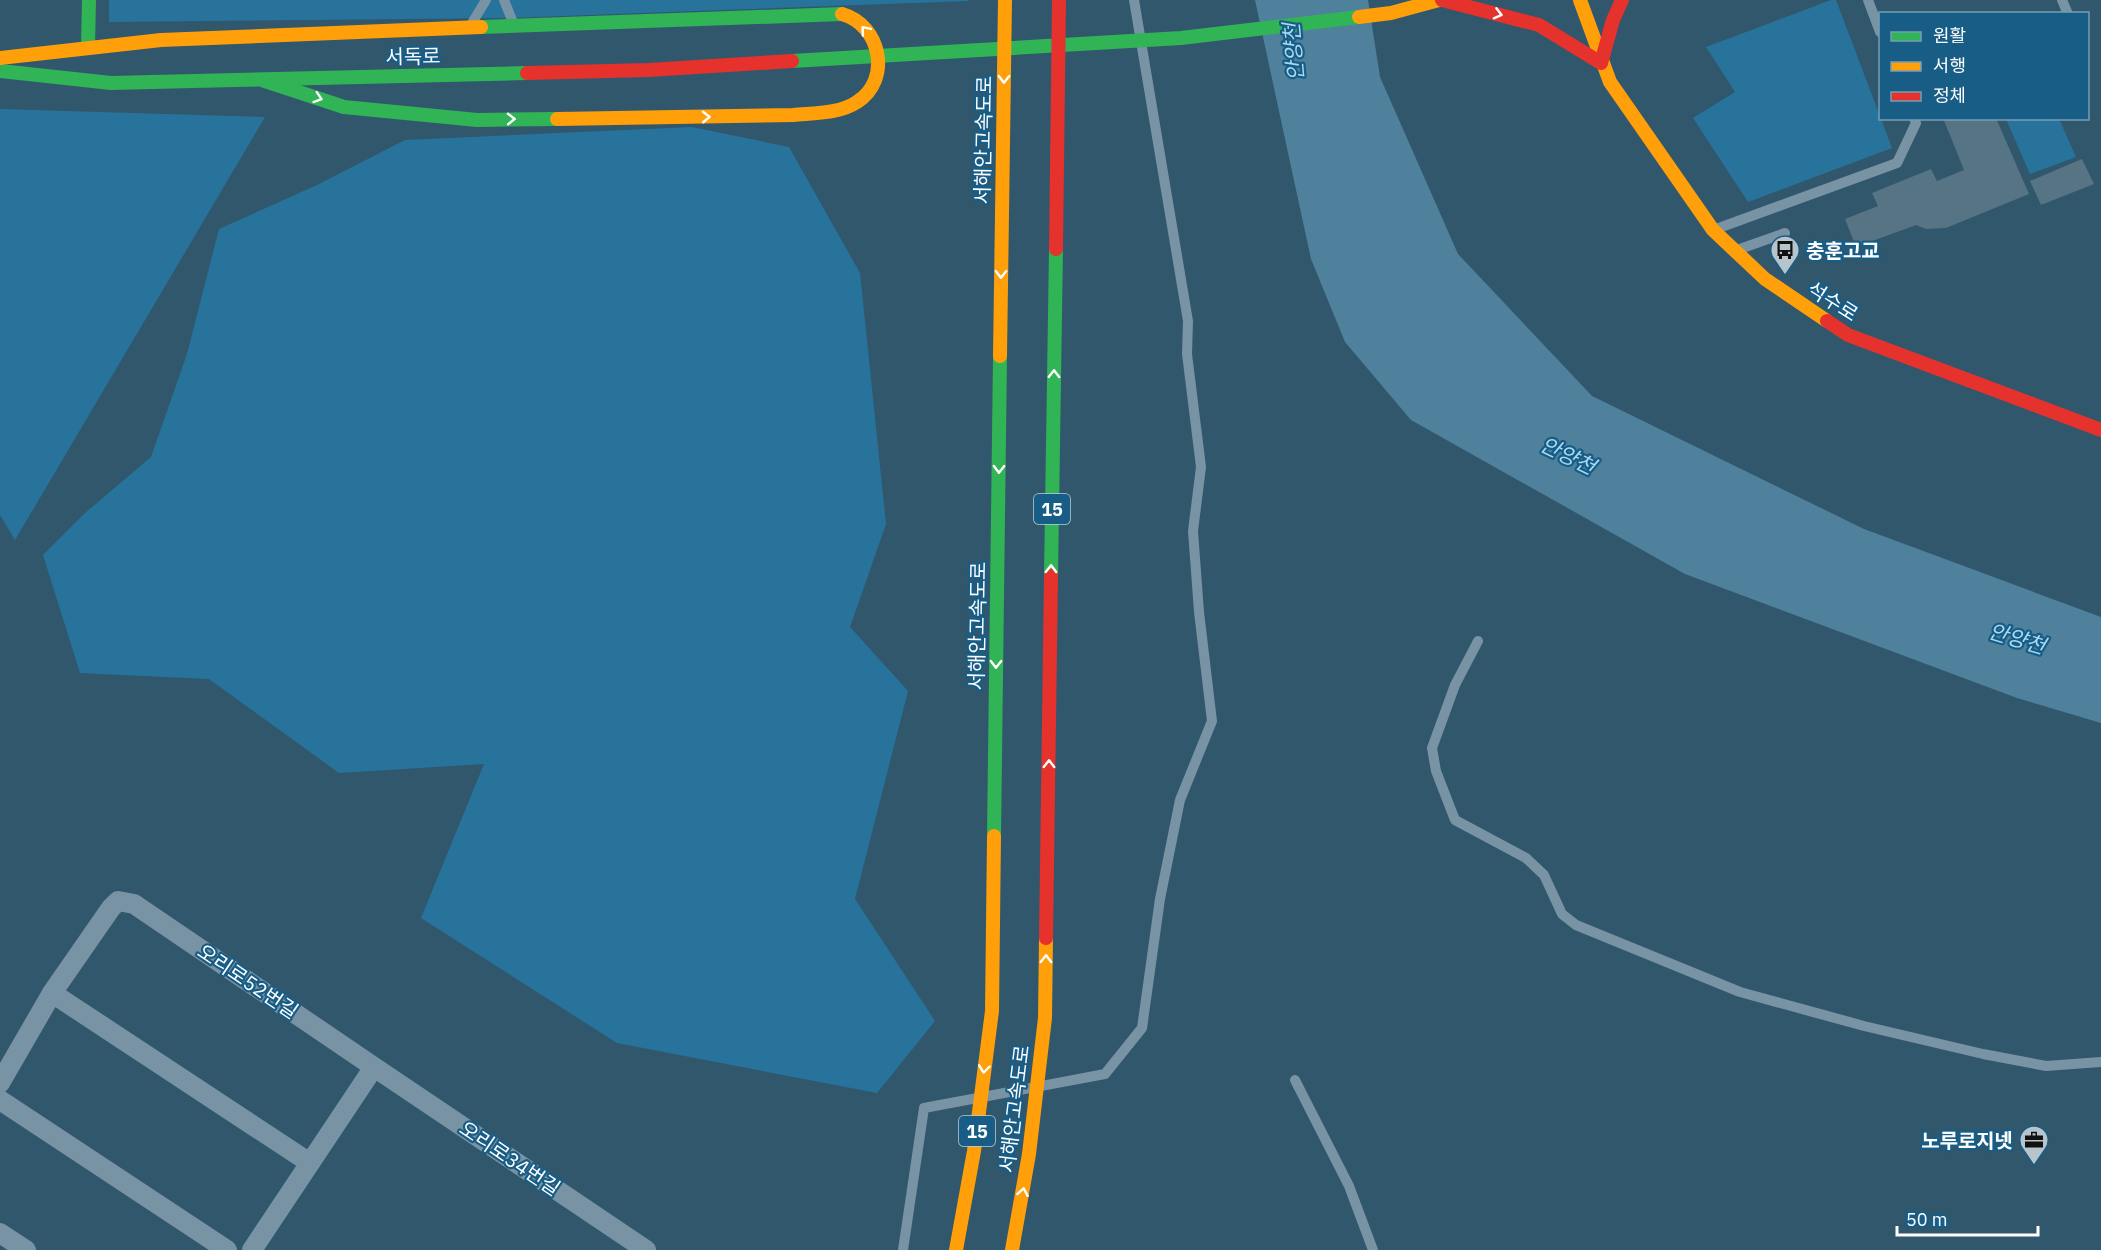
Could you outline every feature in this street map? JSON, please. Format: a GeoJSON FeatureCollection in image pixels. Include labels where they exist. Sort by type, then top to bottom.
{"type":"FeatureCollection","features":[{"type":"Feature","properties":{"kind":"main road"},"geometry":{"type":"LineString","coordinates":[[88,46],[89,0]]}},
{"type":"Feature","properties":{"kind":"main road","name":"서해안고속도로"},"geometry":{"type":"LineString","coordinates":[[957,1250],[974,1150],[992,1011],[1005,0]]}},
{"type":"Feature","properties":{"kind":"main road","name":"서해안고속도로"},"geometry":{"type":"LineString","coordinates":[[1012,1250],[1029,1154],[1045,1018],[1059,0]]}},
{"type":"Feature","properties":{"kind":"main road"},"geometry":{"type":"LineString","coordinates":[[1440,0],[1539,25],[1601,63],[1612,20],[1622,0]]}},
{"type":"Feature","properties":{"kind":"main road","name":"서독로"},"geometry":{"type":"LineString","coordinates":[[0,71],[111,83],[650,70],[1181,38],[1391,13],[1440,0]]}},
{"type":"Feature","properties":{"kind":"main road","name":"석수로"},"geometry":{"type":"LineString","coordinates":[[1581,0],[1601,63],[1610,82],[1713,230],[1734,252],[1794,300],[1848,335],[2101,430]]}},
{"type":"Feature","properties":{"kind":"main road"},"geometry":{"type":"LineString","coordinates":[[0,58],[88,46],[173,39],[838,13],[855,19],[870,35],[879,60],[879,73],[872,89],[857,101],[833,112],[782,115],[477,120],[344,106],[262,80]]}},
{"type":"Feature","properties":{"kind":"street","name":"오리로52번길"},"geometry":{"type":"LineString","coordinates":[[0,1083],[52,993],[118,901],[134,904],[374,1067]]}},
{"type":"Feature","properties":{"kind":"street"},"geometry":{"type":"LineString","coordinates":[[52,993],[310,1162]]}},
{"type":"Feature","properties":{"kind":"street"},"geometry":{"type":"LineString","coordinates":[[252,1250],[374,1067]]}},
{"type":"Feature","properties":{"kind":"street","name":"오리로34번길"},"geometry":{"type":"LineString","coordinates":[[374,1067],[646,1250]]}},
{"type":"Feature","properties":{"kind":"street"},"geometry":{"type":"LineString","coordinates":[[0,1100],[227,1250]]}},
{"type":"Feature","properties":{"kind":"street"},"geometry":{"type":"LineString","coordinates":[[0,1233],[26,1250]]}},
{"type":"Feature","properties":{"kind":"lane"},"geometry":{"type":"LineString","coordinates":[[469,27],[486,0]]}},
{"type":"Feature","properties":{"kind":"lane"},"geometry":{"type":"LineString","coordinates":[[504,0],[514,26]]}},
{"type":"Feature","properties":{"kind":"lane"},"geometry":{"type":"LineString","coordinates":[[903,1250],[924,1108],[1106,1074],[1142,1028],[1160,899],[1180,800],[1212,721],[1199,612],[1193,531],[1201,467],[1187,354],[1188,321],[1134,0]]}},
{"type":"Feature","properties":{"kind":"lane"},"geometry":{"type":"LineString","coordinates":[[1868,0],[1879,27]]}},
{"type":"Feature","properties":{"kind":"lane"},"geometry":{"type":"LineString","coordinates":[[1713,230],[1897,163],[1916,123],[1915,120]]}},
{"type":"Feature","properties":{"kind":"lane"},"geometry":{"type":"LineString","coordinates":[[1734,252],[1785,233]]}},
{"type":"Feature","properties":{"kind":"lane"},"geometry":{"type":"LineString","coordinates":[[1478,640],[1455,685],[1432,748],[1436,771],[1455,820],[1526,858],[1544,875],[1562,914],[1576,925],[1740,992],[1864,1026],[1983,1054],[2046,1066],[2101,1062]]}},
{"type":"Feature","properties":{"kind":"lane"},"geometry":{"type":"LineString","coordinates":[[1295,1080],[1349,1186],[1373,1250]]}},
{"type":"Feature","properties":{"kind":"shaded area"},"geometry":{"type":"Polygon","coordinates":[[[109,0],[968,1],[505,18],[109,22],[109,0]]]}},
{"type":"Feature","properties":{"kind":"shaded area"},"geometry":{"type":"Polygon","coordinates":[[[1836,0],[1879,114],[1879,120],[1881,120],[1892,148],[1748,202],[1693,118],[1735,92],[1706,47],[1836,0]]]}},
{"type":"Feature","properties":{"kind":"shaded area"},"geometry":{"type":"Polygon","coordinates":[[[0,109],[265,117],[15,540],[0,515],[0,109]]]}},
{"type":"Feature","properties":{"kind":"shaded area"},"geometry":{"type":"Polygon","coordinates":[[[2006,120],[2059,120],[2076,157],[2030,174],[2006,120]]]}},
{"type":"Feature","properties":{"kind":"shaded area"},"geometry":{"type":"Polygon","coordinates":[[[692,127],[789,147],[860,273],[886,524],[850,627],[908,691],[855,899],[935,1021],[877,1093],[617,1043],[421,918],[484,764],[339,773],[209,679],[80,673],[43,555],[85,513],[151,457],[187,354],[219,229],[317,185],[405,140],[692,127]]]}},
{"type":"Feature","properties":{"kind":"water","name":"안양천"},"geometry":{"type":"Polygon","coordinates":[[[1255,0],[1368,0],[1380,77],[1458,254],[1592,396],[1864,529],[2101,617],[2101,723],[2017,698],[1685,574],[1411,420],[1345,342],[1311,259],[1255,0]]]}},
{"type":"Feature","properties":{"kind":"building"},"geometry":{"type":"Polygon","coordinates":[[[1944,120],[1997,120],[2029,194],[1946,228],[1926,229],[1916,225],[1856,247],[1845,219],[1878,206],[1872,193],[1931,169],[1937,181],[1964,170],[1944,120]]]}},
{"type":"Feature","properties":{"kind":"building"},"geometry":{"type":"Polygon","coordinates":[[[2082,159],[2094,184],[2041,205],[2030,181],[2082,159]]]}},
{"type":"Feature","properties":{"kind":"traffic: fast"},"geometry":{"type":"LineString","coordinates":[[88,46],[89,0]]}},
{"type":"Feature","properties":{"kind":"traffic: fast"},"geometry":{"type":"LineString","coordinates":[[481,27],[842,14]]}},
{"type":"Feature","properties":{"kind":"traffic: fast"},"geometry":{"type":"LineString","coordinates":[[792,61],[1181,38],[1359,17]]}},
{"type":"Feature","properties":{"kind":"traffic: fast"},"geometry":{"type":"LineString","coordinates":[[0,71],[111,83],[527,73]]}},
{"type":"Feature","properties":{"kind":"traffic: fast"},"geometry":{"type":"LineString","coordinates":[[262,80],[344,107],[477,120],[557,119]]}},
{"type":"Feature","properties":{"kind":"traffic: fast"},"geometry":{"type":"LineString","coordinates":[[1051,576],[1056,249]]}},
{"type":"Feature","properties":{"kind":"traffic: fast"},"geometry":{"type":"LineString","coordinates":[[994,836],[1000,356]]}},
{"type":"Feature","properties":{"kind":"traffic: slow"},"geometry":{"type":"LineString","coordinates":[[1000,356],[1005,0]]}},
{"type":"Feature","properties":{"kind":"traffic: slow"},"geometry":{"type":"LineString","coordinates":[[1359,17],[1391,13],[1439,0]]}},
{"type":"Feature","properties":{"kind":"traffic: slow"},"geometry":{"type":"LineString","coordinates":[[1580,0],[1610,82],[1713,230],[1765,279],[1827,321]]}},
{"type":"Feature","properties":{"kind":"traffic: slow"},"geometry":{"type":"LineString","coordinates":[[557,119],[793,115],[842,109],[857,102],[868,92],[875,81],[878,67],[873,41],[866,29],[855,20],[842,14]]}},
{"type":"Feature","properties":{"kind":"traffic: slow"},"geometry":{"type":"LineString","coordinates":[[0,58],[161,40],[481,27]]}},
{"type":"Feature","properties":{"kind":"traffic: slow"},"geometry":{"type":"LineString","coordinates":[[956,1250],[974,1151],[992,1011],[994,836]]}},
{"type":"Feature","properties":{"kind":"traffic: slow"},"geometry":{"type":"LineString","coordinates":[[1012,1250],[1029,1154],[1045,1018],[1046,938]]}},
{"type":"Feature","properties":{"kind":"traffic: jam"},"geometry":{"type":"LineString","coordinates":[[1056,249],[1059,0]]}},
{"type":"Feature","properties":{"kind":"traffic: jam"},"geometry":{"type":"LineString","coordinates":[[1442,0],[1539,25],[1601,63],[1613,20],[1622,0]]}},
{"type":"Feature","properties":{"kind":"traffic: jam"},"geometry":{"type":"LineString","coordinates":[[527,73],[649,70],[792,61]]}},
{"type":"Feature","properties":{"kind":"traffic: jam"},"geometry":{"type":"LineString","coordinates":[[1827,321],[1848,335],[2101,430]]}},
{"type":"Feature","properties":{"kind":"traffic: jam"},"geometry":{"type":"LineString","coordinates":[[1046,938],[1051,576]]}},
{"type":"Feature","properties":{"kind":"place","name":"충훈고교"},"geometry":{"type":"Point","coordinates":[1785,276]}},
{"type":"Feature","properties":{"kind":"place","name":"노루로지넷"},"geometry":{"type":"Point","coordinates":[2034,1166]}}]}
